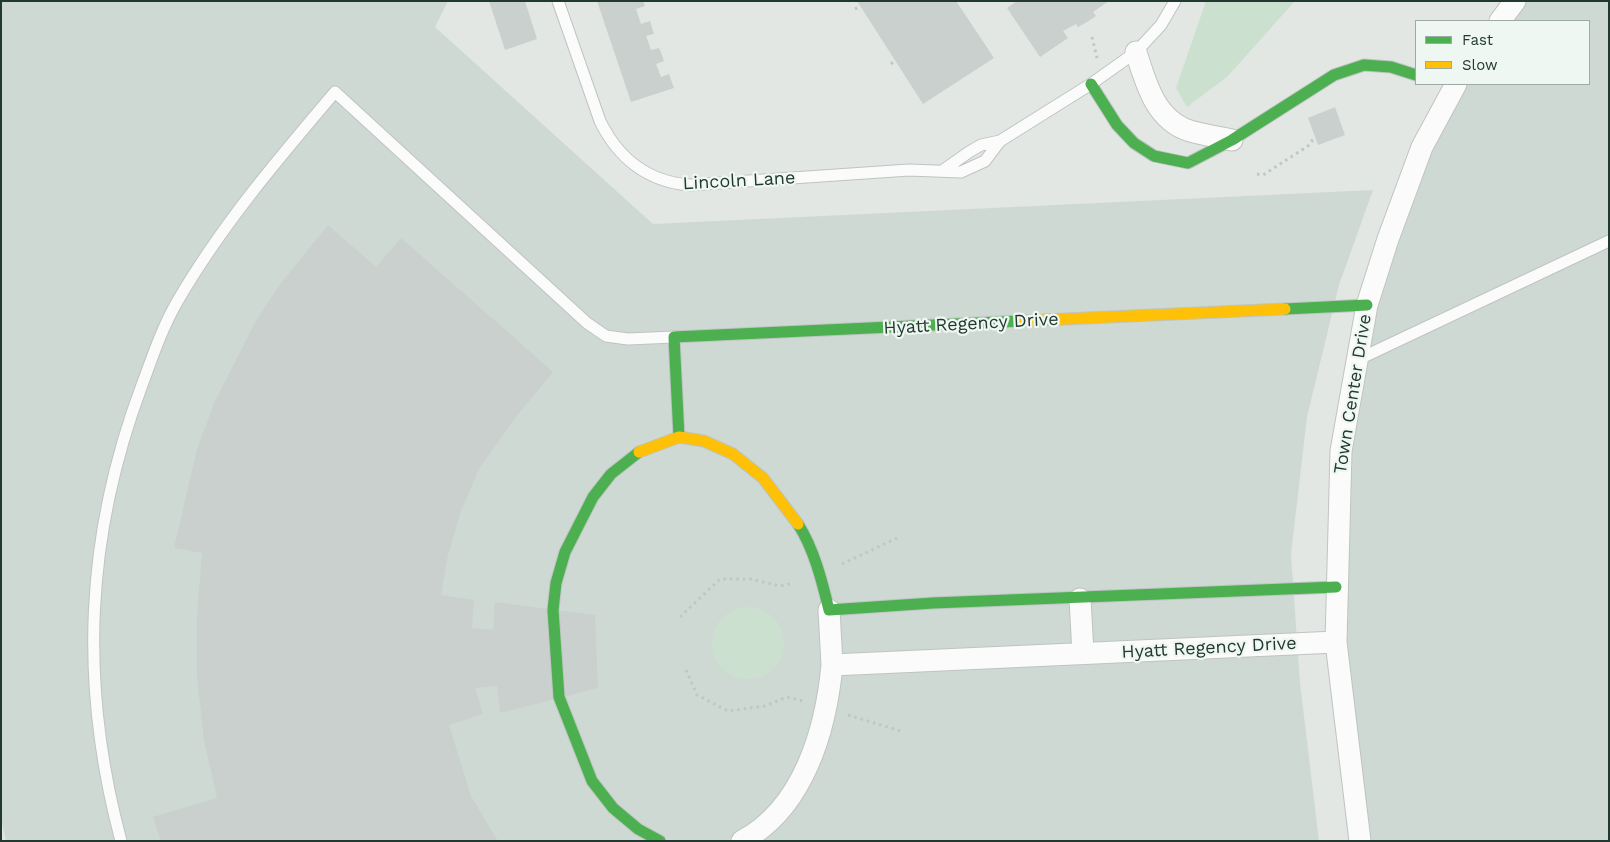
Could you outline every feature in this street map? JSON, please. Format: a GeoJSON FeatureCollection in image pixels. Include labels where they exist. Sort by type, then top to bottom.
{"type":"FeatureCollection","features":[{"type":"Feature","properties":{"kind":"street"},"geometry":{"type":"LineString","coordinates":[[1501,20],[1515,1]]}},
{"type":"Feature","properties":{"kind":"street"},"geometry":{"type":"LineString","coordinates":[[1136,52],[1146,85],[1159,109],[1175,124],[1189,131],[1232,140]]}},
{"type":"Feature","properties":{"kind":"street"},"geometry":{"type":"LineString","coordinates":[[1091,84],[1111,120],[1136,143],[1153,156],[1188,163],[1232,140],[1334,75],[1364,65],[1391,67],[1415,75]]}},
{"type":"Feature","properties":{"kind":"street","name":"Town Center Drive"},"geometry":{"type":"LineString","coordinates":[[1360,841],[1336,642],[1341,451],[1367,306],[1388,239],[1422,147],[1453,85]]}},
{"type":"Feature","properties":{"kind":"street","name":"Hyatt Regency Drive"},"geometry":{"type":"LineString","coordinates":[[674,337],[1367,306]]}},
{"type":"Feature","properties":{"kind":"street"},"geometry":{"type":"LineString","coordinates":[[674,337],[679,436]]}},
{"type":"Feature","properties":{"kind":"street"},"geometry":{"type":"LineString","coordinates":[[660,841],[638,829],[612,808],[592,781],[559,697],[553,610],[556,583],[565,552],[593,496],[611,474],[641,451],[679,436],[704,440],[733,454],[764,478],[788,508],[805,535],[824,588],[829,610],[832,665],[824,721],[806,767],[780,810],[755,834],[742,841]]}},
{"type":"Feature","properties":{"kind":"street"},"geometry":{"type":"LineString","coordinates":[[829,610],[933,603],[1080,599],[1336,587]]}},
{"type":"Feature","properties":{"kind":"street"},"geometry":{"type":"LineString","coordinates":[[1080,599],[1082,653]]}},
{"type":"Feature","properties":{"kind":"street","name":"Hyatt Regency Drive"},"geometry":{"type":"LineString","coordinates":[[832,665],[1336,642]]}},
{"type":"Feature","properties":{"kind":"lane","name":"Lincoln Lane"},"geometry":{"type":"LineString","coordinates":[[558,1],[600,121],[608,138],[635,166],[670,184],[690,185],[909,170],[961,172],[985,161],[1000,141]]}},
{"type":"Feature","properties":{"kind":"lane","name":"Lincoln Lane"},"geometry":{"type":"LineString","coordinates":[[942,171],[981,145],[1000,141],[1091,84],[1136,52],[1161,25],[1173,3]]}},
{"type":"Feature","properties":{"kind":"lane"},"geometry":{"type":"LineString","coordinates":[[121,841],[103,758],[94,690],[93,620],[98,562],[107,502],[126,429],[153,356],[176,303],[216,241],[278,158],[335,92],[587,323],[606,336],[628,339],[674,337]]}},
{"type":"Feature","properties":{"kind":"lane"},"geometry":{"type":"LineString","coordinates":[[1359,359],[1609,241]]}},
{"type":"Feature","properties":{"kind":"path"},"geometry":{"type":"LineString","coordinates":[[855,9],[860,6]]}},
{"type":"Feature","properties":{"kind":"path"},"geometry":{"type":"LineString","coordinates":[[1092,37],[1097,58]]}},
{"type":"Feature","properties":{"kind":"path"},"geometry":{"type":"LineString","coordinates":[[891,64],[896,60]]}},
{"type":"Feature","properties":{"kind":"path"},"geometry":{"type":"LineString","coordinates":[[1257,174],[1263,175],[1308,146],[1314,137]]}},
{"type":"Feature","properties":{"kind":"path"},"geometry":{"type":"LineString","coordinates":[[835,568],[897,538]]}},
{"type":"Feature","properties":{"kind":"path"},"geometry":{"type":"LineString","coordinates":[[680,617],[720,579],[750,579],[780,586],[797,583]]}},
{"type":"Feature","properties":{"kind":"path"},"geometry":{"type":"LineString","coordinates":[[686,670],[697,695],[728,711],[765,706],[787,697],[812,704]]}},
{"type":"Feature","properties":{"kind":"path"},"geometry":{"type":"LineString","coordinates":[[845,714],[904,732]]}},
{"type":"Feature","properties":{"kind":"shaded area"},"geometry":{"type":"Polygon","coordinates":[[[1,1],[448,1],[435,27],[653,224],[1373,190],[1339,285],[1307,417],[1291,554],[1300,683],[1319,841],[6,841],[1,818],[1,1]]]}},
{"type":"Feature","properties":{"kind":"shaded area"},"geometry":{"type":"Polygon","coordinates":[[[1515,1],[1609,1],[1609,841],[1360,841],[1336,587],[1367,305],[1456,85],[1590,85],[1590,20],[1501,20],[1515,1]]]}},
{"type":"Feature","properties":{"kind":"green space"},"geometry":{"type":"Polygon","coordinates":[[[1206,1],[1295,1],[1228,76],[1187,107],[1176,88],[1206,1]]]}},
{"type":"Feature","properties":{"kind":"green space"},"geometry":{"type":"Polygon","coordinates":[[[748,607],[768,613],[778,623],[784,643],[778,663],[768,673],[748,679],[728,673],[718,663],[712,643],[718,623],[728,613],[748,607]]]}},
{"type":"Feature","properties":{"kind":"building"},"geometry":{"type":"Polygon","coordinates":[[[489,1],[525,1],[537,39],[505,50],[489,1]]]}},
{"type":"Feature","properties":{"kind":"building"},"geometry":{"type":"Polygon","coordinates":[[[597,1],[643,1],[645,6],[636,9],[641,24],[650,21],[654,34],[646,36],[651,50],[659,48],[664,61],[656,64],[661,77],[669,74],[674,88],[631,102],[597,1]]]}},
{"type":"Feature","properties":{"kind":"building"},"geometry":{"type":"Polygon","coordinates":[[[857,1],[956,1],[994,58],[923,104],[857,1]]]}},
{"type":"Feature","properties":{"kind":"building"},"geometry":{"type":"Polygon","coordinates":[[[1017,1],[1109,1],[1093,12],[1096,16],[1087,22],[1078,27],[1076,24],[1063,31],[1068,38],[1040,57],[1007,8],[1017,1]]]}},
{"type":"Feature","properties":{"kind":"building"},"geometry":{"type":"Polygon","coordinates":[[[1335,107],[1345,135],[1318,145],[1308,118],[1335,107]]]}},
{"type":"Feature","properties":{"kind":"building"},"geometry":{"type":"Polygon","coordinates":[[[328,225],[376,267],[401,238],[553,372],[515,418],[479,469],[461,511],[448,555],[441,595],[474,600],[472,628],[493,630],[495,602],[595,615],[598,688],[500,713],[497,686],[475,688],[483,714],[449,725],[471,796],[498,841],[161,841],[153,817],[217,798],[204,740],[197,677],[197,617],[202,553],[174,548],[197,449],[215,401],[256,321],[278,287],[328,225]]]}},
{"type":"Feature","properties":{"kind":"traffic: fast"},"geometry":{"type":"LineString","coordinates":[[1091,84],[1117,125],[1134,143],[1154,156],[1188,163],[1232,140],[1334,75],[1364,65],[1391,67],[1415,75]]}},
{"type":"Feature","properties":{"kind":"traffic: fast"},"geometry":{"type":"LineString","coordinates":[[1285,309],[1367,305]]}},
{"type":"Feature","properties":{"kind":"traffic: fast"},"geometry":{"type":"LineString","coordinates":[[679,437],[674,337],[1021,321]]}},
{"type":"Feature","properties":{"kind":"traffic: fast"},"geometry":{"type":"LineString","coordinates":[[639,452],[611,474],[593,497],[565,552],[556,583],[553,610],[559,697],[592,781],[613,808],[638,829],[660,841]]}},
{"type":"Feature","properties":{"kind":"traffic: fast"},"geometry":{"type":"LineString","coordinates":[[798,524],[813,555],[829,610],[933,603],[1336,587]]}},
{"type":"Feature","properties":{"kind":"traffic: slow"},"geometry":{"type":"LineString","coordinates":[[1021,321],[1285,309]]}},
{"type":"Feature","properties":{"kind":"traffic: slow"},"geometry":{"type":"LineString","coordinates":[[639,452],[679,437],[704,441],[733,454],[763,478],[798,524]]}}]}
